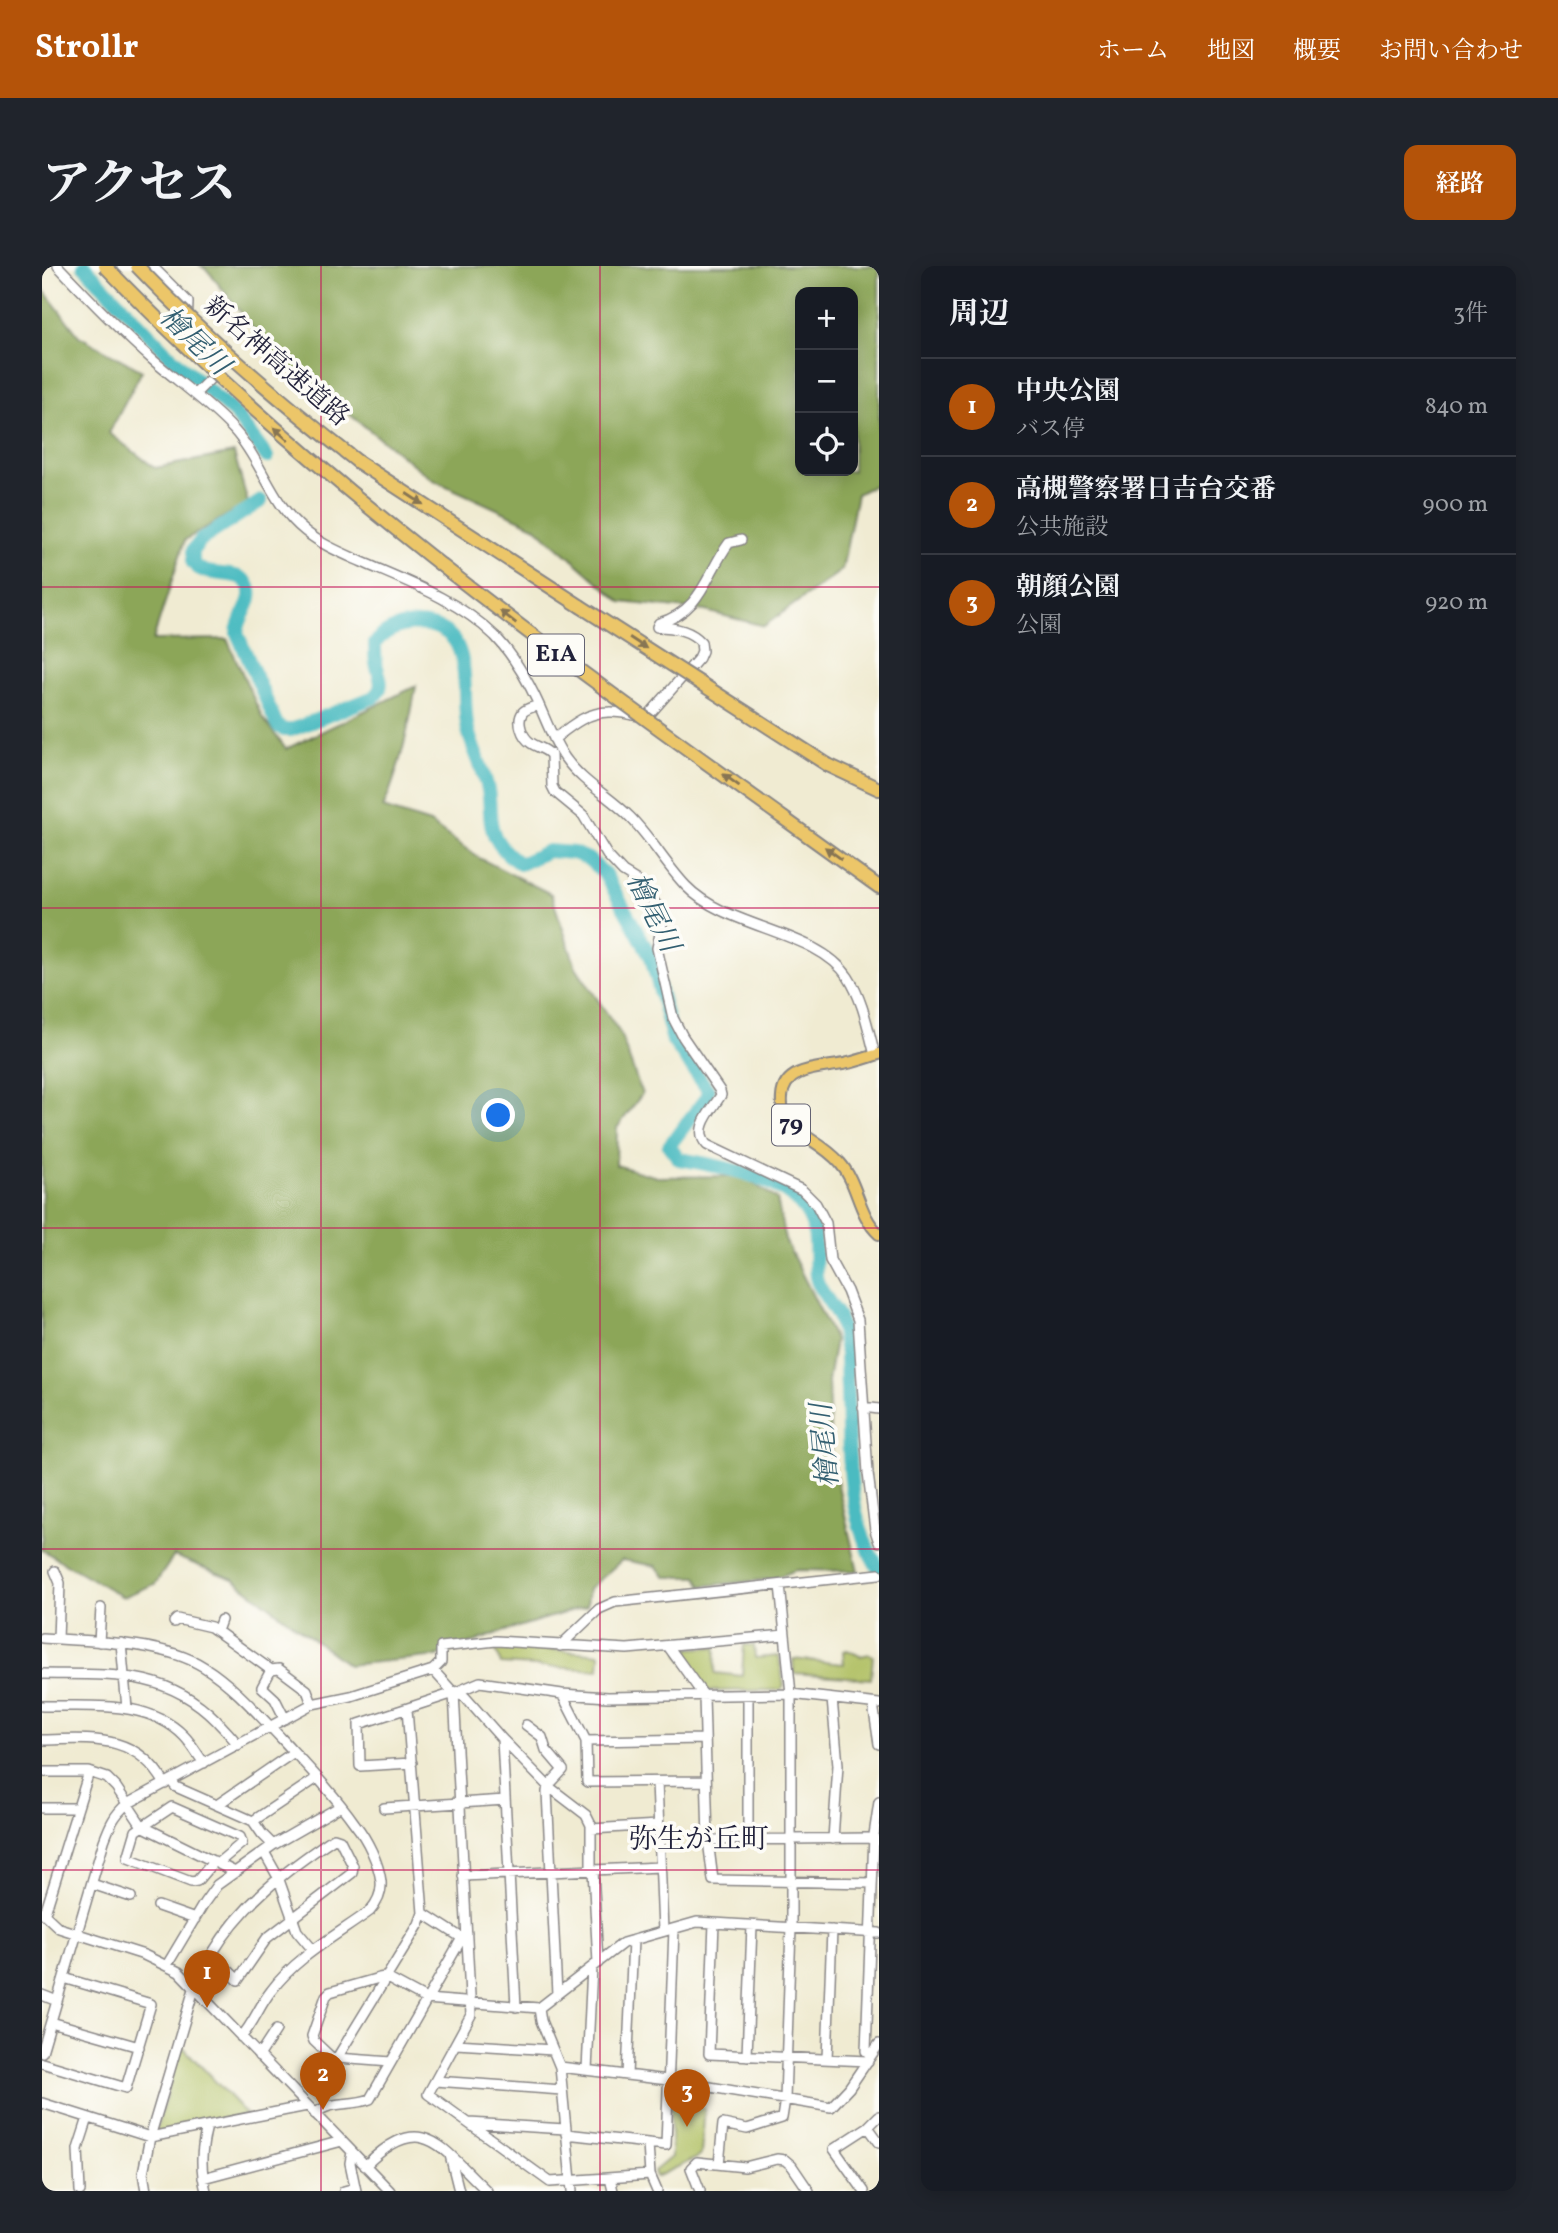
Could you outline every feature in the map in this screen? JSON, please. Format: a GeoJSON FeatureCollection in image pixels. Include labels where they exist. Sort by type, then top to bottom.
{"type":"FeatureCollection","features":[{"type":"Feature","properties":{"kind":"highway","name":"新名神高速道路"},"geometry":{"type":"LineString","coordinates":[[105,266],[219,380],[334,478],[555,655],[879,887]]}},
{"type":"Feature","properties":{"kind":"highway","name":"新名神高速道路"},"geometry":{"type":"LineString","coordinates":[[136,266],[214,341],[358,462],[828,765],[879,789]]}},
{"type":"Feature","properties":{"kind":"main road","name":"79"},"geometry":{"type":"LineString","coordinates":[[877,1055],[810,1069],[793,1076],[782,1091],[781,1103],[783,1113],[790,1124],[831,1152],[844,1167],[868,1220],[879,1234]]}},
{"type":"Feature","properties":{"kind":"street"},"geometry":{"type":"LineString","coordinates":[[58,266],[122,333],[220,415],[250,450],[279,502],[295,523],[322,543],[441,598],[477,621],[495,637],[525,677],[554,739],[573,768],[633,821],[698,897],[730,915],[799,943],[835,962],[847,975],[855,991],[877,1055]]}},
{"type":"Feature","properties":{"kind":"street"},"geometry":{"type":"LineString","coordinates":[[152,266],[188,302],[187,329],[191,340],[211,349],[217,358],[216,373],[195,394]]}},
{"type":"Feature","properties":{"kind":"street"},"geometry":{"type":"LineString","coordinates":[[554,739],[580,719],[594,714],[608,712],[636,717],[648,716],[665,699],[702,651],[697,637],[672,627],[657,627],[659,623],[673,619],[687,609],[706,584],[729,543],[741,540]]}},
{"type":"Feature","properties":{"kind":"street"},"geometry":{"type":"LineString","coordinates":[[539,705],[526,709],[521,715],[520,724],[529,742],[551,755],[552,786],[555,792],[583,815],[607,855],[623,872],[636,880],[660,909],[662,924],[657,948],[673,1018],[721,1096],[701,1127],[702,1140],[707,1145],[802,1190],[816,1204],[826,1223],[830,1260],[847,1291],[858,1320],[872,1511],[879,1542]]}},
{"type":"Feature","properties":{"kind":"street"},"geometry":{"type":"LineString","coordinates":[[863,1407],[879,1409]]}},
{"type":"Feature","properties":{"kind":"street"},"geometry":{"type":"LineString","coordinates":[[55,1571],[61,1583],[58,1639]]}},
{"type":"Feature","properties":{"kind":"street"},"geometry":{"type":"LineString","coordinates":[[560,1646],[599,1609],[615,1602],[878,1576]]}},
{"type":"Feature","properties":{"kind":"street"},"geometry":{"type":"LineString","coordinates":[[719,2164],[723,2124],[747,2129],[782,2118],[785,2099],[791,1928],[791,1694],[780,1585]]}},
{"type":"Feature","properties":{"kind":"street"},"geometry":{"type":"LineString","coordinates":[[99,1642],[101,1608]]}},
{"type":"Feature","properties":{"kind":"street"},"geometry":{"type":"LineString","coordinates":[[174,1622],[177,1619],[211,1627],[271,1670],[279,1669],[307,1690],[312,1704]]}},
{"type":"Feature","properties":{"kind":"street"},"geometry":{"type":"LineString","coordinates":[[217,1632],[221,1620]]}},
{"type":"Feature","properties":{"kind":"street"},"geometry":{"type":"LineString","coordinates":[[42,2052],[111,1822],[127,1804],[312,1704],[351,1696],[433,1670],[441,1662],[441,1647],[496,1641],[627,1649],[785,1635]]}},
{"type":"Feature","properties":{"kind":"street"},"geometry":{"type":"LineString","coordinates":[[42,1638],[121,1643],[161,1651],[204,1667],[241,1697],[294,1752],[356,1824],[373,1857],[381,1882],[380,1895],[370,1911],[313,1950],[270,1991],[249,2029],[241,2037]]}},
{"type":"Feature","properties":{"kind":"street"},"geometry":{"type":"LineString","coordinates":[[121,1643],[127,1708]]}},
{"type":"Feature","properties":{"kind":"street"},"geometry":{"type":"LineString","coordinates":[[668,1646],[704,1696],[708,1840],[713,1880],[872,1883]]}},
{"type":"Feature","properties":{"kind":"street"},"geometry":{"type":"LineString","coordinates":[[271,1670],[262,1687],[275,1699],[285,1719]]}},
{"type":"Feature","properties":{"kind":"street"},"geometry":{"type":"LineString","coordinates":[[433,1670],[454,1693],[465,1697],[548,1786],[586,1815],[591,1829],[595,1965],[587,2070]]}},
{"type":"Feature","properties":{"kind":"street"},"geometry":{"type":"LineString","coordinates":[[42,1674],[124,1675],[162,1684],[194,1701],[237,1745]]}},
{"type":"Feature","properties":{"kind":"street"},"geometry":{"type":"LineString","coordinates":[[412,1763],[360,1765],[359,1724],[480,1682],[562,1694],[608,1697],[791,1694],[876,1704],[879,1744]]}},
{"type":"Feature","properties":{"kind":"street"},"geometry":{"type":"LineString","coordinates":[[454,1693],[471,2015],[428,2094],[550,2182],[571,2187],[610,2178],[650,2175]]}},
{"type":"Feature","properties":{"kind":"street"},"geometry":{"type":"LineString","coordinates":[[562,1694],[586,1741],[587,1782],[706,1781]]}},
{"type":"Feature","properties":{"kind":"street"},"geometry":{"type":"LineString","coordinates":[[748,1695],[748,1840]]}},
{"type":"Feature","properties":{"kind":"street"},"geometry":{"type":"LineString","coordinates":[[832,1699],[838,1765],[833,1839]]}},
{"type":"Feature","properties":{"kind":"street"},"geometry":{"type":"LineString","coordinates":[[42,1706],[127,1708],[142,1711],[171,1725],[185,1737],[204,1763]]}},
{"type":"Feature","properties":{"kind":"street"},"geometry":{"type":"LineString","coordinates":[[337,2059],[419,1924],[423,1913],[407,1709]]}},
{"type":"Feature","properties":{"kind":"street"},"geometry":{"type":"LineString","coordinates":[[531,1725],[542,1737],[546,1750],[563,1770],[548,1786],[547,1792],[557,1994]]}},
{"type":"Feature","properties":{"kind":"street"},"geometry":{"type":"LineString","coordinates":[[502,1739],[516,2007]]}},
{"type":"Feature","properties":{"kind":"street"},"geometry":{"type":"LineString","coordinates":[[586,1741],[705,1739]]}},
{"type":"Feature","properties":{"kind":"street"},"geometry":{"type":"LineString","coordinates":[[42,1740],[112,1741],[144,1757],[176,1787],[253,1821],[273,1845]]}},
{"type":"Feature","properties":{"kind":"street"},"geometry":{"type":"LineString","coordinates":[[216,1805],[294,1752]]}},
{"type":"Feature","properties":{"kind":"street"},"geometry":{"type":"LineString","coordinates":[[42,1772],[89,1772],[107,1778],[142,1826],[233,1871]]}},
{"type":"Feature","properties":{"kind":"street"},"geometry":{"type":"LineString","coordinates":[[89,1772],[46,1910],[43,1912],[59,1928],[167,1965],[178,1972],[390,2191]]}},
{"type":"Feature","properties":{"kind":"street"},"geometry":{"type":"LineString","coordinates":[[253,1821],[317,1778]]}},
{"type":"Feature","properties":{"kind":"street"},"geometry":{"type":"LineString","coordinates":[[656,1782],[663,1931]]}},
{"type":"Feature","properties":{"kind":"street"},"geometry":{"type":"LineString","coordinates":[[384,1808],[505,1800]]}},
{"type":"Feature","properties":{"kind":"street"},"geometry":{"type":"LineString","coordinates":[[869,2058],[866,2051],[875,1933],[872,1883],[879,1801]]}},
{"type":"Feature","properties":{"kind":"street"},"geometry":{"type":"LineString","coordinates":[[167,1965],[217,1885],[273,1845],[341,1806]]}},
{"type":"Feature","properties":{"kind":"street"},"geometry":{"type":"LineString","coordinates":[[172,1807],[240,1837],[242,1843],[216,1862],[197,1881],[191,1882],[128,1858],[136,1831],[172,1807]]}},
{"type":"Feature","properties":{"kind":"street"},"geometry":{"type":"LineString","coordinates":[[42,1808],[77,1808]]}},
{"type":"Feature","properties":{"kind":"street"},"geometry":{"type":"LineString","coordinates":[[591,1829],[658,1825]]}},
{"type":"Feature","properties":{"kind":"street"},"geometry":{"type":"LineString","coordinates":[[334,1839],[340,1840],[353,1866],[352,1873],[267,1938],[238,1980],[212,1954],[225,1933],[278,1877],[334,1839]]}},
{"type":"Feature","properties":{"kind":"street"},"geometry":{"type":"LineString","coordinates":[[708,1840],[877,1841]]}},
{"type":"Feature","properties":{"kind":"street"},"geometry":{"type":"LineString","coordinates":[[264,1852],[278,1877],[298,1931],[313,1950]]}},
{"type":"Feature","properties":{"kind":"street"},"geometry":{"type":"LineString","coordinates":[[463,1876],[660,1867]]}},
{"type":"Feature","properties":{"kind":"street"},"geometry":{"type":"LineString","coordinates":[[92,1884],[131,1897]]}},
{"type":"Feature","properties":{"kind":"street"},"geometry":{"type":"LineString","coordinates":[[158,1906],[194,1919]]}},
{"type":"Feature","properties":{"kind":"street"},"geometry":{"type":"LineString","coordinates":[[423,1913],[465,1936]]}},
{"type":"Feature","properties":{"kind":"street"},"geometry":{"type":"LineString","coordinates":[[391,2062],[333,2059],[314,2040],[312,2036],[326,1996],[330,1992],[385,1977],[426,1999],[539,2008],[623,1943],[697,1922],[875,1933]]}},
{"type":"Feature","properties":{"kind":"street"},"geometry":{"type":"LineString","coordinates":[[715,1923],[709,2054],[869,2058]]}},
{"type":"Feature","properties":{"kind":"street"},"geometry":{"type":"LineString","coordinates":[[747,2056],[752,1926]]}},
{"type":"Feature","properties":{"kind":"street"},"geometry":{"type":"LineString","coordinates":[[467,2123],[666,2145],[674,1928]]}},
{"type":"Feature","properties":{"kind":"street"},"geometry":{"type":"LineString","coordinates":[[827,2059],[832,1930]]}},
{"type":"Feature","properties":{"kind":"street"},"geometry":{"type":"LineString","coordinates":[[315,2114],[332,2104],[369,2099],[465,1936]]}},
{"type":"Feature","properties":{"kind":"street"},"geometry":{"type":"LineString","coordinates":[[627,2075],[633,1940]]}},
{"type":"Feature","properties":{"kind":"street"},"geometry":{"type":"LineString","coordinates":[[42,2063],[127,2088],[152,2004],[64,1978]]}},
{"type":"Feature","properties":{"kind":"street"},"geometry":{"type":"LineString","coordinates":[[146,2191],[143,2173],[150,2137],[194,1989]]}},
{"type":"Feature","properties":{"kind":"street"},"geometry":{"type":"LineString","coordinates":[[42,1995],[57,2001]]}},
{"type":"Feature","properties":{"kind":"street"},"geometry":{"type":"LineString","coordinates":[[539,2008],[541,2021],[560,2067],[571,2187]]}},
{"type":"Feature","properties":{"kind":"street"},"geometry":{"type":"LineString","coordinates":[[51,2022],[139,2047]]}},
{"type":"Feature","properties":{"kind":"street"},"geometry":{"type":"LineString","coordinates":[[259,2056],[276,2030]]}},
{"type":"Feature","properties":{"kind":"street"},"geometry":{"type":"LineString","coordinates":[[456,2043],[553,2050]]}},
{"type":"Feature","properties":{"kind":"street"},"geometry":{"type":"LineString","coordinates":[[560,2067],[668,2080],[831,2107],[849,2088],[879,2044]]}},
{"type":"Feature","properties":{"kind":"street"},"geometry":{"type":"LineString","coordinates":[[435,2081],[562,2090]]}},
{"type":"Feature","properties":{"kind":"street"},"geometry":{"type":"LineString","coordinates":[[42,2103],[150,2137],[307,2106]]}},
{"type":"Feature","properties":{"kind":"street"},"geometry":{"type":"LineString","coordinates":[[864,2191],[834,2149],[868,2127],[879,2116]]}},
{"type":"Feature","properties":{"kind":"street"},"geometry":{"type":"LineString","coordinates":[[80,2191],[78,2149],[88,2118]]}},
{"type":"Feature","properties":{"kind":"street"},"geometry":{"type":"LineString","coordinates":[[206,2191],[201,2151],[207,2126]]}},
{"type":"Feature","properties":{"kind":"street"},"geometry":{"type":"LineString","coordinates":[[868,2127],[879,2142]]}},
{"type":"Feature","properties":{"kind":"street"},"geometry":{"type":"LineString","coordinates":[[365,2166],[382,2149],[397,2140],[409,2136],[431,2139],[487,2191]]}},
{"type":"Feature","properties":{"kind":"street"},"geometry":{"type":"LineString","coordinates":[[203,2178],[342,2141]]}},
{"type":"Feature","properties":{"kind":"street"},"geometry":{"type":"LineString","coordinates":[[648,2144],[650,2175],[657,2191]]}},
{"type":"Feature","properties":{"kind":"street"},"geometry":{"type":"LineString","coordinates":[[344,2191],[356,2190],[349,2162],[352,2152]]}},
{"type":"Feature","properties":{"kind":"street"},"geometry":{"type":"LineString","coordinates":[[450,2155],[459,2191]]}},
{"type":"Feature","properties":{"kind":"street"},"geometry":{"type":"LineString","coordinates":[[700,2191],[691,2168],[700,2161],[745,2167],[777,2159],[786,2160],[792,2166],[804,2189]]}},
{"type":"Feature","properties":{"kind":"street"},"geometry":{"type":"LineString","coordinates":[[610,2178],[612,2191]]}},
{"type":"Feature","properties":{"kind":"green space"},"geometry":{"type":"Polygon","coordinates":[[[201,266],[879,266],[879,483],[857,494],[842,570],[764,626],[705,611],[621,602],[534,526],[433,480],[275,356],[208,271],[201,266]]]}},
{"type":"Feature","properties":{"kind":"green space"},"geometry":{"type":"Polygon","coordinates":[[[42,288],[79,336],[142,371],[109,433],[155,468],[234,453],[248,503],[185,540],[153,640],[227,639],[262,717],[286,749],[416,686],[403,748],[383,808],[430,823],[479,858],[551,894],[576,967],[620,1033],[642,1094],[617,1128],[616,1165],[657,1177],[742,1176],[777,1199],[785,1240],[835,1340],[828,1381],[831,1455],[858,1571],[796,1570],[773,1579],[702,1586],[697,1577],[665,1577],[656,1566],[622,1560],[589,1589],[587,1606],[495,1634],[439,1656],[348,1665],[233,1579],[174,1556],[155,1584],[123,1597],[42,1550],[42,288]]]}},
{"type":"Feature","properties":{"kind":"green space"},"geometry":{"type":"Polygon","coordinates":[[[497,1645],[600,1654],[599,1670],[501,1664],[495,1647],[497,1645]]]}},
{"type":"Feature","properties":{"kind":"green space"},"geometry":{"type":"Polygon","coordinates":[[[744,1645],[754,1645],[755,1658],[779,1656],[784,1686],[781,1690],[706,1690],[679,1654],[680,1649],[716,1647],[715,1673],[742,1676],[744,1645]]]}},
{"type":"Feature","properties":{"kind":"green space"},"geometry":{"type":"Polygon","coordinates":[[[843,1651],[860,1656],[873,1656],[871,1679],[794,1673],[793,1659],[844,1664],[843,1651]]]}},
{"type":"Feature","properties":{"kind":"green space"},"geometry":{"type":"Polygon","coordinates":[[[181,2045],[247,2115],[158,2133],[156,2130],[181,2045]]]}},
{"type":"Feature","properties":{"kind":"green space"},"geometry":{"type":"Polygon","coordinates":[[[671,2103],[705,2108],[701,2154],[656,2177],[654,2171],[671,2157],[671,2103]]]}},
{"type":"Feature","properties":{"kind":"waterway","name":"檜尾川"},"geometry":{"type":"LineString","coordinates":[[84,266],[168,354],[235,414],[267,457]]}},
{"type":"Feature","properties":{"kind":"waterway","name":"檜尾川"},"geometry":{"type":"LineString","coordinates":[[261,501],[201,540],[193,550],[193,563],[207,572],[233,575],[247,582],[250,590],[249,601],[237,633],[277,725],[284,730],[291,730],[374,697],[381,685],[375,644],[392,630],[416,624],[429,625],[450,636],[457,645],[463,663],[469,732],[486,782],[491,825],[497,841],[520,864],[548,851],[574,853],[588,859],[605,874],[651,957],[673,1041],[708,1090],[706,1098],[669,1146],[679,1159],[735,1171],[774,1185],[790,1195],[803,1208],[814,1230],[816,1277],[842,1329],[846,1356],[849,1457],[854,1504],[868,1549],[879,1569]]}},
{"type":"Feature","properties":{"kind":"place","name":"中央公園"},"geometry":{"type":"Point","coordinates":[207,2008]}},
{"type":"Feature","properties":{"kind":"place","name":"高槻警察署日吉台交番"},"geometry":{"type":"Point","coordinates":[323,2110]}},
{"type":"Feature","properties":{"kind":"place","name":"朝顔公園"},"geometry":{"type":"Point","coordinates":[687,2127]}},
{"type":"Feature","properties":{"kind":"district","name":"弥生が丘町"},"geometry":{"type":"Point","coordinates":[699,1840]}}]}
